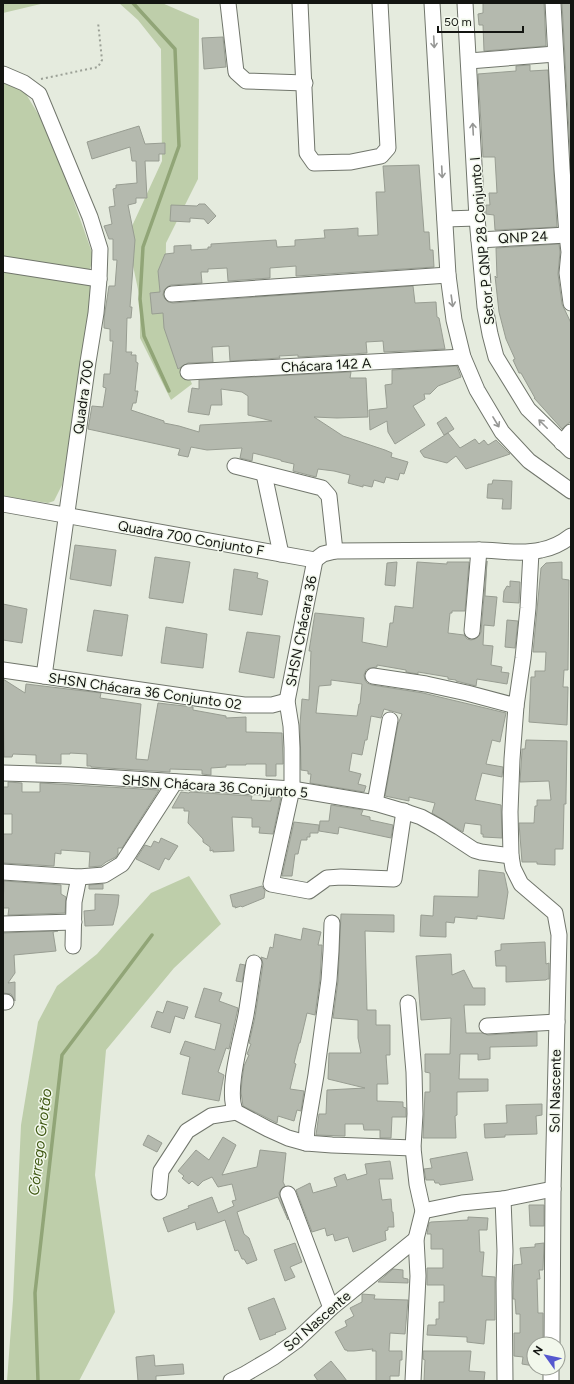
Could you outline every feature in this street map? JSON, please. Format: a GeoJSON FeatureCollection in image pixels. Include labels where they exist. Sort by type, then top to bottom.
{"type":"FeatureCollection","features":[{"type":"Feature","properties":{"kind":"street"},"geometry":{"type":"LineString","coordinates":[[228,3],[236,72],[246,81],[305,83]]}},
{"type":"Feature","properties":{"kind":"street"},"geometry":{"type":"LineString","coordinates":[[300,3],[305,83],[307,153],[314,163],[350,162],[381,156],[388,148],[380,3]]}},
{"type":"Feature","properties":{"kind":"street"},"geometry":{"type":"LineString","coordinates":[[432,3],[448,275],[454,320],[463,358],[477,390],[502,432],[529,461],[569,491]]}},
{"type":"Feature","properties":{"kind":"street","name":"Setor P QNP 28 Conjunto I"},"geometry":{"type":"LineString","coordinates":[[465,3],[477,218],[485,307],[496,357],[528,409],[568,442]]}},
{"type":"Feature","properties":{"kind":"street","name":"QNP 24"},"geometry":{"type":"LineString","coordinates":[[552,3],[555,54],[564,84],[566,235],[570,252],[567,272],[571,303]]}},
{"type":"Feature","properties":{"kind":"street"},"geometry":{"type":"LineString","coordinates":[[469,61],[555,54]]}},
{"type":"Feature","properties":{"kind":"street","name":"Quadra 700"},"geometry":{"type":"LineString","coordinates":[[3,74],[24,83],[39,94],[90,217],[100,249],[96,313],[44,676]]}},
{"type":"Feature","properties":{"kind":"street"},"geometry":{"type":"LineString","coordinates":[[445,219],[477,218]]}},
{"type":"Feature","properties":{"kind":"street","name":"QNP 24"},"geometry":{"type":"LineString","coordinates":[[479,240],[566,235]]}},
{"type":"Feature","properties":{"kind":"street"},"geometry":{"type":"LineString","coordinates":[[3,264],[99,278]]}},
{"type":"Feature","properties":{"kind":"street"},"geometry":{"type":"LineString","coordinates":[[172,294],[448,275]]}},
{"type":"Feature","properties":{"kind":"street","name":"Chácara 142 A"},"geometry":{"type":"LineString","coordinates":[[188,372],[463,358]]}},
{"type":"Feature","properties":{"kind":"street"},"geometry":{"type":"LineString","coordinates":[[235,466],[322,488],[329,496],[335,551]]}},
{"type":"Feature","properties":{"kind":"street"},"geometry":{"type":"LineString","coordinates":[[264,474],[281,554]]}},
{"type":"Feature","properties":{"kind":"street","name":"Quadra 700 Conjunto F"},"geometry":{"type":"LineString","coordinates":[[3,504],[315,560]]}},
{"type":"Feature","properties":{"kind":"street"},"geometry":{"type":"LineString","coordinates":[[315,560],[323,554],[335,551],[479,550],[531,552],[542,550],[568,539]]}},
{"type":"Feature","properties":{"kind":"street"},"geometry":{"type":"LineString","coordinates":[[472,631],[479,550]]}},
{"type":"Feature","properties":{"kind":"street","name":"Sol Nascente"},"geometry":{"type":"LineString","coordinates":[[531,552],[524,651],[516,706],[510,812],[511,856],[513,868],[521,884],[555,913],[559,935],[553,1189],[552,1336]]}},
{"type":"Feature","properties":{"kind":"street","name":"SHSN Chácara 36"},"geometry":{"type":"LineString","coordinates":[[287,701],[315,560]]}},
{"type":"Feature","properties":{"kind":"street","name":"SHSN Chácara 36 Conjunto 02"},"geometry":{"type":"LineString","coordinates":[[3,670],[244,705],[272,705],[287,701]]}},
{"type":"Feature","properties":{"kind":"street"},"geometry":{"type":"LineString","coordinates":[[373,676],[468,693],[516,706]]}},
{"type":"Feature","properties":{"kind":"street"},"geometry":{"type":"LineString","coordinates":[[287,701],[291,726],[292,789],[271,884],[309,891],[326,878],[341,877],[394,879],[404,811]]}},
{"type":"Feature","properties":{"kind":"street"},"geometry":{"type":"LineString","coordinates":[[375,803],[390,720]]}},
{"type":"Feature","properties":{"kind":"street","name":"SHSN Chácara 36 Conjunto 5"},"geometry":{"type":"LineString","coordinates":[[3,773],[70,775],[292,789],[375,803],[404,811],[421,817],[474,850],[511,856]]}},
{"type":"Feature","properties":{"kind":"street"},"geometry":{"type":"LineString","coordinates":[[3,872],[79,878],[104,875],[122,864],[175,782]]}},
{"type":"Feature","properties":{"kind":"street"},"geometry":{"type":"LineString","coordinates":[[73,946],[74,902],[79,878]]}},
{"type":"Feature","properties":{"kind":"street"},"geometry":{"type":"LineString","coordinates":[[3,924],[74,922]]}},
{"type":"Feature","properties":{"kind":"street"},"geometry":{"type":"LineString","coordinates":[[306,1143],[332,951],[332,923]]}},
{"type":"Feature","properties":{"kind":"street"},"geometry":{"type":"LineString","coordinates":[[254,963],[246,1016],[239,1043],[235,1071],[232,1098],[233,1107],[236,1112],[288,1138],[306,1143],[340,1146],[413,1148]]}},
{"type":"Feature","properties":{"kind":"street"},"geometry":{"type":"LineString","coordinates":[[408,1003],[414,1072],[415,1114],[413,1148],[417,1184],[423,1211],[416,1238],[418,1276],[413,1381]]}},
{"type":"Feature","properties":{"kind":"street"},"geometry":{"type":"LineString","coordinates":[[487,1026],[557,1022]]}},
{"type":"Feature","properties":{"kind":"street"},"geometry":{"type":"LineString","coordinates":[[159,1192],[161,1171],[187,1131],[211,1116],[236,1112]]}},
{"type":"Feature","properties":{"kind":"street"},"geometry":{"type":"LineString","coordinates":[[423,1211],[462,1203],[503,1198],[553,1189]]}},
{"type":"Feature","properties":{"kind":"street"},"geometry":{"type":"LineString","coordinates":[[288,1194],[331,1308]]}},
{"type":"Feature","properties":{"kind":"street"},"geometry":{"type":"LineString","coordinates":[[503,1198],[505,1251],[505,1381]]}},
{"type":"Feature","properties":{"kind":"street","name":"Sol Nascente"},"geometry":{"type":"LineString","coordinates":[[231,1381],[274,1357],[296,1341],[331,1308],[416,1238]]}},
{"type":"Feature","properties":{"kind":"path"},"geometry":{"type":"LineString","coordinates":[[24,83],[98,67],[102,60],[98,22]]}},
{"type":"Feature","properties":{"kind":"green space"},"geometry":{"type":"Polygon","coordinates":[[[3,3],[45,3],[3,13],[3,3]]]}},
{"type":"Feature","properties":{"kind":"green space"},"geometry":{"type":"Polygon","coordinates":[[[119,3],[162,3],[199,19],[198,179],[166,243],[165,322],[192,384],[171,400],[140,338],[140,299],[127,237],[162,161],[161,49],[138,20],[119,3]]]}},
{"type":"Feature","properties":{"kind":"green space"},"geometry":{"type":"Polygon","coordinates":[[[3,80],[26,94],[49,132],[94,258],[89,271],[3,258],[3,80]]]}},
{"type":"Feature","properties":{"kind":"green space"},"geometry":{"type":"Polygon","coordinates":[[[3,271],[84,282],[92,287],[91,305],[62,485],[54,501],[48,503],[3,496],[3,271]]]}},
{"type":"Feature","properties":{"kind":"green space"},"geometry":{"type":"Polygon","coordinates":[[[189,876],[221,924],[174,968],[106,1050],[95,1175],[115,1312],[79,1381],[7,1381],[13,1300],[21,1125],[38,1022],[57,986],[97,954],[151,893],[189,876]]]}},
{"type":"Feature","properties":{"kind":"building"},"geometry":{"type":"Polygon","coordinates":[[[483,3],[544,3],[546,46],[484,51],[483,25],[479,25],[478,14],[483,13],[483,3]]]}},
{"type":"Feature","properties":{"kind":"building"},"geometry":{"type":"Polygon","coordinates":[[[562,3],[571,3],[571,168],[562,3]]]}},
{"type":"Feature","properties":{"kind":"building"},"geometry":{"type":"Polygon","coordinates":[[[223,37],[226,67],[204,69],[202,38],[223,37]]]}},
{"type":"Feature","properties":{"kind":"building"},"geometry":{"type":"Polygon","coordinates":[[[530,65],[530,71],[548,70],[557,227],[495,230],[494,215],[486,214],[486,205],[490,205],[489,193],[497,193],[495,157],[483,157],[478,74],[516,71],[516,66],[530,65]]]}},
{"type":"Feature","properties":{"kind":"building"},"geometry":{"type":"Polygon","coordinates":[[[139,126],[145,144],[165,143],[165,154],[159,154],[159,161],[145,161],[147,198],[136,198],[136,203],[128,205],[135,240],[130,307],[132,307],[131,318],[127,318],[126,352],[132,352],[131,355],[136,355],[136,362],[138,363],[135,391],[138,391],[136,403],[133,403],[131,410],[164,421],[164,423],[199,432],[200,425],[272,421],[248,415],[248,396],[242,392],[221,389],[222,405],[211,405],[209,415],[188,412],[192,388],[199,389],[199,380],[351,372],[350,378],[366,378],[368,417],[314,417],[343,436],[385,450],[392,453],[391,457],[408,462],[404,474],[400,473],[398,480],[386,477],[384,483],[374,480],[372,487],[363,485],[363,487],[348,483],[350,475],[334,471],[318,469],[316,477],[293,471],[294,464],[253,453],[252,461],[240,458],[242,448],[207,450],[191,447],[188,457],[178,455],[180,449],[88,429],[92,406],[103,407],[106,388],[103,387],[104,374],[110,374],[113,341],[110,341],[110,329],[104,328],[104,318],[109,286],[115,286],[117,260],[113,260],[113,239],[109,239],[104,226],[112,224],[109,207],[115,206],[113,189],[116,188],[116,185],[137,183],[136,161],[132,161],[130,147],[92,159],[87,142],[139,126]]]}},
{"type":"Feature","properties":{"kind":"building"},"geometry":{"type":"Polygon","coordinates":[[[419,165],[424,232],[429,232],[430,250],[433,250],[434,267],[296,276],[296,266],[270,268],[270,278],[228,281],[227,268],[208,269],[208,272],[201,272],[202,283],[171,285],[164,290],[163,295],[168,302],[173,303],[413,286],[415,303],[436,302],[437,317],[439,318],[445,349],[384,352],[383,341],[366,342],[367,353],[298,357],[298,355],[279,356],[280,358],[230,361],[229,346],[212,347],[213,362],[188,363],[178,369],[164,328],[163,313],[152,314],[150,293],[160,292],[158,271],[165,254],[174,253],[174,246],[191,245],[191,250],[208,249],[208,247],[211,247],[211,244],[276,240],[277,247],[295,246],[295,240],[325,238],[324,230],[358,228],[358,236],[378,235],[376,192],[385,192],[383,166],[419,165]]]}},
{"type":"Feature","properties":{"kind":"building"},"geometry":{"type":"Polygon","coordinates":[[[199,204],[205,204],[216,216],[208,224],[204,219],[190,218],[190,222],[170,221],[171,205],[197,206],[199,204]]]}},
{"type":"Feature","properties":{"kind":"building"},"geometry":{"type":"Polygon","coordinates":[[[559,244],[560,252],[558,274],[562,304],[571,323],[571,421],[562,429],[534,398],[513,360],[515,359],[506,339],[499,312],[495,276],[497,278],[496,248],[559,244]]]}},
{"type":"Feature","properties":{"kind":"building"},"geometry":{"type":"Polygon","coordinates":[[[457,366],[461,377],[438,386],[430,394],[424,394],[425,399],[413,406],[425,425],[395,444],[388,432],[387,421],[370,430],[369,410],[387,408],[385,385],[392,384],[392,370],[457,366]]]}},
{"type":"Feature","properties":{"kind":"building"},"geometry":{"type":"Polygon","coordinates":[[[446,417],[454,429],[444,435],[437,423],[446,417]]]}},
{"type":"Feature","properties":{"kind":"building"},"geometry":{"type":"Polygon","coordinates":[[[448,433],[460,448],[475,439],[479,444],[484,440],[488,445],[496,440],[510,454],[466,469],[456,456],[447,463],[424,457],[420,451],[448,433]]]}},
{"type":"Feature","properties":{"kind":"building"},"geometry":{"type":"Polygon","coordinates":[[[493,480],[512,481],[511,509],[502,509],[503,499],[487,498],[488,484],[492,484],[493,480]]]}},
{"type":"Feature","properties":{"kind":"building"},"geometry":{"type":"Polygon","coordinates":[[[75,545],[116,550],[111,586],[70,579],[75,545]]]}},
{"type":"Feature","properties":{"kind":"building"},"geometry":{"type":"Polygon","coordinates":[[[155,557],[190,562],[183,603],[149,598],[155,557]]]}},
{"type":"Feature","properties":{"kind":"building"},"geometry":{"type":"Polygon","coordinates":[[[487,561],[485,596],[497,597],[494,626],[484,625],[483,645],[493,646],[491,665],[502,667],[501,672],[509,673],[507,684],[477,679],[476,686],[448,679],[448,677],[418,672],[418,674],[406,672],[406,670],[377,665],[377,667],[366,670],[364,675],[367,683],[372,685],[423,693],[506,713],[500,742],[492,740],[486,764],[503,767],[502,777],[482,773],[475,800],[501,805],[502,838],[483,837],[483,834],[481,834],[481,825],[465,823],[463,832],[432,813],[435,803],[409,797],[409,801],[385,796],[398,724],[402,714],[384,709],[381,718],[371,716],[367,740],[365,740],[362,755],[352,753],[349,771],[361,774],[358,784],[366,786],[364,792],[310,783],[311,774],[308,774],[308,771],[301,770],[300,724],[302,699],[309,700],[311,651],[309,651],[315,613],[364,618],[362,642],[387,647],[390,623],[393,623],[395,606],[413,608],[417,562],[447,564],[447,562],[469,562],[465,611],[452,611],[452,613],[450,613],[448,633],[464,635],[467,639],[471,640],[479,636],[481,632],[487,561]],[[331,680],[331,685],[319,686],[316,713],[357,716],[362,684],[331,680]]]}},
{"type":"Feature","properties":{"kind":"building"},"geometry":{"type":"Polygon","coordinates":[[[397,562],[395,586],[385,585],[387,563],[397,562]]]}},
{"type":"Feature","properties":{"kind":"building"},"geometry":{"type":"Polygon","coordinates":[[[562,562],[562,579],[569,580],[568,670],[564,670],[563,687],[568,687],[567,725],[529,722],[531,677],[535,677],[535,671],[545,671],[546,652],[533,652],[541,568],[546,563],[562,562]]]}},
{"type":"Feature","properties":{"kind":"building"},"geometry":{"type":"Polygon","coordinates":[[[234,569],[258,573],[257,578],[268,581],[262,615],[229,610],[234,569]]]}},
{"type":"Feature","properties":{"kind":"building"},"geometry":{"type":"Polygon","coordinates":[[[510,581],[520,582],[519,603],[503,602],[504,591],[507,586],[510,587],[510,581]]]}},
{"type":"Feature","properties":{"kind":"building"},"geometry":{"type":"Polygon","coordinates":[[[3,604],[27,609],[22,643],[3,640],[3,604]]]}},
{"type":"Feature","properties":{"kind":"building"},"geometry":{"type":"Polygon","coordinates":[[[94,610],[128,615],[122,656],[87,651],[94,610]]]}},
{"type":"Feature","properties":{"kind":"building"},"geometry":{"type":"Polygon","coordinates":[[[507,620],[518,621],[515,648],[505,647],[507,620]]]}},
{"type":"Feature","properties":{"kind":"building"},"geometry":{"type":"Polygon","coordinates":[[[166,627],[207,634],[203,668],[161,663],[166,627]]]}},
{"type":"Feature","properties":{"kind":"building"},"geometry":{"type":"Polygon","coordinates":[[[247,632],[280,636],[274,678],[239,672],[247,632]]]}},
{"type":"Feature","properties":{"kind":"building"},"geometry":{"type":"Polygon","coordinates":[[[3,679],[25,693],[26,684],[101,693],[100,698],[141,704],[136,759],[148,760],[158,703],[193,707],[193,710],[226,716],[226,718],[246,717],[246,732],[282,733],[283,764],[276,764],[276,776],[266,776],[266,764],[226,765],[226,767],[211,768],[211,775],[202,774],[202,770],[170,769],[170,772],[91,767],[87,766],[87,754],[61,754],[61,764],[36,763],[36,755],[13,754],[12,757],[4,757],[3,679]]]}},
{"type":"Feature","properties":{"kind":"building"},"geometry":{"type":"Polygon","coordinates":[[[526,740],[567,741],[566,804],[564,804],[563,849],[555,849],[555,865],[537,864],[537,862],[522,862],[519,823],[534,823],[535,806],[537,806],[537,800],[551,800],[549,781],[520,782],[522,749],[525,749],[526,740]]]}},
{"type":"Feature","properties":{"kind":"building"},"geometry":{"type":"Polygon","coordinates":[[[8,782],[22,783],[22,792],[40,792],[40,783],[159,790],[122,848],[118,848],[118,854],[116,857],[101,866],[89,867],[90,852],[61,850],[61,854],[55,853],[54,866],[3,863],[3,834],[12,834],[12,814],[3,814],[3,787],[8,787],[8,782]]]}},
{"type":"Feature","properties":{"kind":"building"},"geometry":{"type":"Polygon","coordinates":[[[181,792],[252,796],[251,800],[271,801],[271,797],[281,797],[273,834],[259,833],[260,827],[252,827],[252,818],[232,817],[234,851],[210,851],[210,847],[203,842],[203,839],[188,823],[189,811],[184,811],[184,808],[172,808],[181,792]]]}},
{"type":"Feature","properties":{"kind":"building"},"geometry":{"type":"Polygon","coordinates":[[[331,805],[363,810],[361,815],[370,817],[370,820],[393,825],[391,838],[339,827],[338,834],[319,831],[320,821],[329,821],[331,805]]]}},
{"type":"Feature","properties":{"kind":"building"},"geometry":{"type":"Polygon","coordinates":[[[294,822],[319,825],[318,833],[310,833],[310,837],[307,837],[307,840],[301,840],[298,854],[295,854],[292,876],[282,876],[294,822]]]}},
{"type":"Feature","properties":{"kind":"building"},"geometry":{"type":"Polygon","coordinates":[[[161,838],[178,846],[169,860],[165,858],[159,870],[136,859],[145,845],[151,847],[154,841],[159,843],[161,838]]]}},
{"type":"Feature","properties":{"kind":"building"},"geometry":{"type":"Polygon","coordinates":[[[479,870],[504,873],[508,892],[504,919],[477,916],[477,919],[455,917],[454,923],[446,922],[446,937],[420,936],[421,915],[433,916],[434,896],[478,897],[479,870]]]}},
{"type":"Feature","properties":{"kind":"building"},"geometry":{"type":"Polygon","coordinates":[[[4,881],[61,885],[61,894],[66,897],[65,913],[8,915],[9,908],[3,908],[4,881]]]}},
{"type":"Feature","properties":{"kind":"building"},"geometry":{"type":"Polygon","coordinates":[[[103,884],[103,889],[89,889],[89,885],[103,884]]]}},
{"type":"Feature","properties":{"kind":"building"},"geometry":{"type":"Polygon","coordinates":[[[262,886],[265,891],[264,898],[242,907],[233,907],[230,895],[262,886]]]}},
{"type":"Feature","properties":{"kind":"building"},"geometry":{"type":"Polygon","coordinates":[[[95,894],[119,895],[113,925],[85,926],[84,911],[95,910],[95,894]]]}},
{"type":"Feature","properties":{"kind":"building"},"geometry":{"type":"Polygon","coordinates":[[[341,914],[394,915],[394,932],[365,931],[367,1010],[376,1010],[376,1025],[390,1025],[390,1055],[386,1055],[388,1084],[377,1084],[377,1101],[403,1102],[403,1107],[406,1108],[406,1117],[392,1117],[391,1138],[380,1138],[380,1130],[364,1130],[363,1124],[345,1124],[345,1136],[316,1135],[319,1114],[326,1114],[327,1090],[365,1088],[328,1079],[329,1053],[361,1053],[358,1038],[358,1020],[333,1018],[338,981],[341,914]]]}},
{"type":"Feature","properties":{"kind":"building"},"geometry":{"type":"Polygon","coordinates":[[[303,928],[321,932],[318,945],[322,945],[320,979],[315,1015],[307,1013],[294,1063],[296,1064],[290,1089],[304,1091],[301,1111],[297,1110],[294,1121],[278,1116],[277,1123],[243,1106],[241,1092],[242,1080],[244,1066],[249,1055],[247,1054],[251,1044],[249,1043],[255,1017],[263,964],[261,957],[267,959],[270,947],[273,948],[275,934],[301,940],[303,928]]]}},
{"type":"Feature","properties":{"kind":"building"},"geometry":{"type":"Polygon","coordinates":[[[58,931],[53,932],[56,951],[14,955],[15,973],[8,983],[15,982],[15,1001],[11,994],[3,993],[3,933],[58,931]]]}},
{"type":"Feature","properties":{"kind":"building"},"geometry":{"type":"Polygon","coordinates":[[[545,942],[546,964],[549,963],[549,979],[506,982],[506,966],[496,966],[495,951],[501,950],[501,944],[545,942]]]}},
{"type":"Feature","properties":{"kind":"building"},"geometry":{"type":"Polygon","coordinates":[[[451,954],[452,975],[464,970],[473,988],[485,988],[485,1005],[464,1005],[466,1033],[482,1033],[488,1035],[537,1032],[537,1046],[490,1047],[490,1059],[478,1060],[478,1054],[460,1054],[459,1079],[488,1079],[488,1091],[457,1092],[457,1115],[455,1116],[456,1138],[423,1138],[425,1092],[430,1092],[430,1073],[425,1072],[425,1054],[450,1054],[451,1018],[421,1020],[416,956],[451,954]]]}},
{"type":"Feature","properties":{"kind":"building"},"geometry":{"type":"Polygon","coordinates":[[[240,964],[245,965],[242,982],[236,981],[240,964]]]}},
{"type":"Feature","properties":{"kind":"building"},"geometry":{"type":"Polygon","coordinates":[[[204,988],[222,993],[219,1001],[238,1008],[229,1049],[226,1048],[218,1072],[224,1075],[219,1101],[182,1094],[190,1057],[180,1054],[185,1041],[215,1050],[221,1024],[195,1017],[204,988]]]}},
{"type":"Feature","properties":{"kind":"building"},"geometry":{"type":"Polygon","coordinates":[[[167,1001],[188,1007],[184,1019],[175,1016],[170,1033],[151,1027],[157,1011],[163,1013],[167,1001]]]}},
{"type":"Feature","properties":{"kind":"building"},"geometry":{"type":"Polygon","coordinates":[[[542,1104],[542,1115],[536,1116],[537,1134],[505,1135],[505,1137],[485,1138],[484,1124],[507,1123],[506,1105],[542,1104]]]}},
{"type":"Feature","properties":{"kind":"building"},"geometry":{"type":"Polygon","coordinates":[[[148,1135],[162,1143],[157,1152],[143,1145],[148,1135]]]}},
{"type":"Feature","properties":{"kind":"building"},"geometry":{"type":"Polygon","coordinates":[[[223,1137],[236,1145],[222,1175],[257,1167],[260,1150],[286,1153],[283,1182],[285,1186],[279,1193],[288,1220],[278,1197],[237,1212],[244,1234],[249,1238],[257,1260],[247,1264],[244,1259],[242,1259],[238,1250],[235,1251],[225,1220],[197,1230],[195,1222],[168,1232],[163,1218],[212,1197],[218,1213],[234,1206],[232,1201],[236,1200],[232,1184],[218,1187],[212,1177],[203,1181],[198,1186],[192,1181],[189,1184],[182,1178],[184,1176],[178,1171],[196,1150],[209,1160],[223,1137]]]}},
{"type":"Feature","properties":{"kind":"building"},"geometry":{"type":"Polygon","coordinates":[[[467,1152],[473,1180],[440,1185],[439,1183],[435,1183],[434,1180],[426,1180],[424,1169],[432,1168],[430,1159],[467,1152]]]}},
{"type":"Feature","properties":{"kind":"building"},"geometry":{"type":"Polygon","coordinates":[[[390,1161],[393,1179],[379,1179],[382,1200],[391,1199],[393,1212],[394,1227],[388,1227],[388,1230],[385,1231],[386,1240],[353,1252],[348,1237],[335,1241],[333,1234],[327,1236],[325,1228],[312,1232],[296,1190],[310,1183],[313,1193],[337,1186],[334,1178],[345,1174],[347,1180],[367,1174],[365,1164],[390,1161]]]}},
{"type":"Feature","properties":{"kind":"building"},"geometry":{"type":"Polygon","coordinates":[[[529,1205],[544,1205],[544,1226],[530,1226],[529,1205]]]}},
{"type":"Feature","properties":{"kind":"building"},"geometry":{"type":"Polygon","coordinates":[[[468,1217],[488,1218],[487,1230],[479,1230],[480,1252],[484,1252],[482,1276],[495,1277],[495,1320],[486,1320],[484,1344],[467,1342],[467,1337],[427,1335],[428,1325],[436,1325],[436,1319],[439,1319],[439,1302],[444,1302],[444,1285],[427,1285],[427,1268],[443,1268],[443,1249],[431,1249],[431,1234],[427,1234],[429,1223],[468,1220],[468,1217]]]}},
{"type":"Feature","properties":{"kind":"building"},"geometry":{"type":"Polygon","coordinates":[[[295,1243],[302,1262],[290,1267],[295,1277],[285,1281],[274,1250],[295,1243]]]}},
{"type":"Feature","properties":{"kind":"building"},"geometry":{"type":"Polygon","coordinates":[[[544,1243],[543,1270],[539,1270],[540,1279],[537,1279],[538,1313],[543,1313],[543,1336],[526,1336],[526,1365],[522,1364],[523,1357],[514,1356],[514,1333],[520,1333],[520,1314],[516,1314],[515,1299],[513,1299],[514,1265],[522,1264],[520,1248],[535,1247],[535,1244],[544,1243]]]}},
{"type":"Feature","properties":{"kind":"building"},"geometry":{"type":"Polygon","coordinates":[[[393,1269],[403,1270],[403,1278],[408,1279],[408,1283],[378,1282],[393,1269]]]}},
{"type":"Feature","properties":{"kind":"building"},"geometry":{"type":"Polygon","coordinates":[[[362,1294],[375,1295],[374,1299],[408,1300],[405,1334],[390,1333],[389,1351],[402,1351],[402,1360],[400,1360],[399,1376],[390,1376],[390,1381],[376,1381],[376,1351],[372,1351],[373,1349],[347,1351],[335,1332],[347,1326],[345,1321],[354,1316],[350,1308],[362,1302],[362,1294]]]}},
{"type":"Feature","properties":{"kind":"building"},"geometry":{"type":"Polygon","coordinates":[[[274,1298],[286,1329],[260,1340],[248,1308],[274,1298]]]}},
{"type":"Feature","properties":{"kind":"building"},"geometry":{"type":"Polygon","coordinates":[[[423,1351],[471,1351],[469,1371],[485,1372],[484,1381],[424,1381],[425,1360],[423,1359],[423,1351]]]}},
{"type":"Feature","properties":{"kind":"building"},"geometry":{"type":"Polygon","coordinates":[[[154,1355],[155,1366],[183,1364],[184,1374],[156,1376],[156,1381],[138,1381],[136,1357],[154,1355]]]}},
{"type":"Feature","properties":{"kind":"building"},"geometry":{"type":"Polygon","coordinates":[[[331,1361],[347,1381],[318,1381],[314,1375],[331,1361]]]}},
{"type":"Feature","properties":{"kind":"waterway","name":"Córrego Grotão"},"geometry":{"type":"LineString","coordinates":[[133,3],[175,49],[179,146],[143,247],[140,299],[144,336],[169,391]]}},
{"type":"Feature","properties":{"kind":"waterway","name":"Córrego Grotão"},"geometry":{"type":"LineString","coordinates":[[38,1381],[35,1293],[62,1055],[152,935]]}}]}
